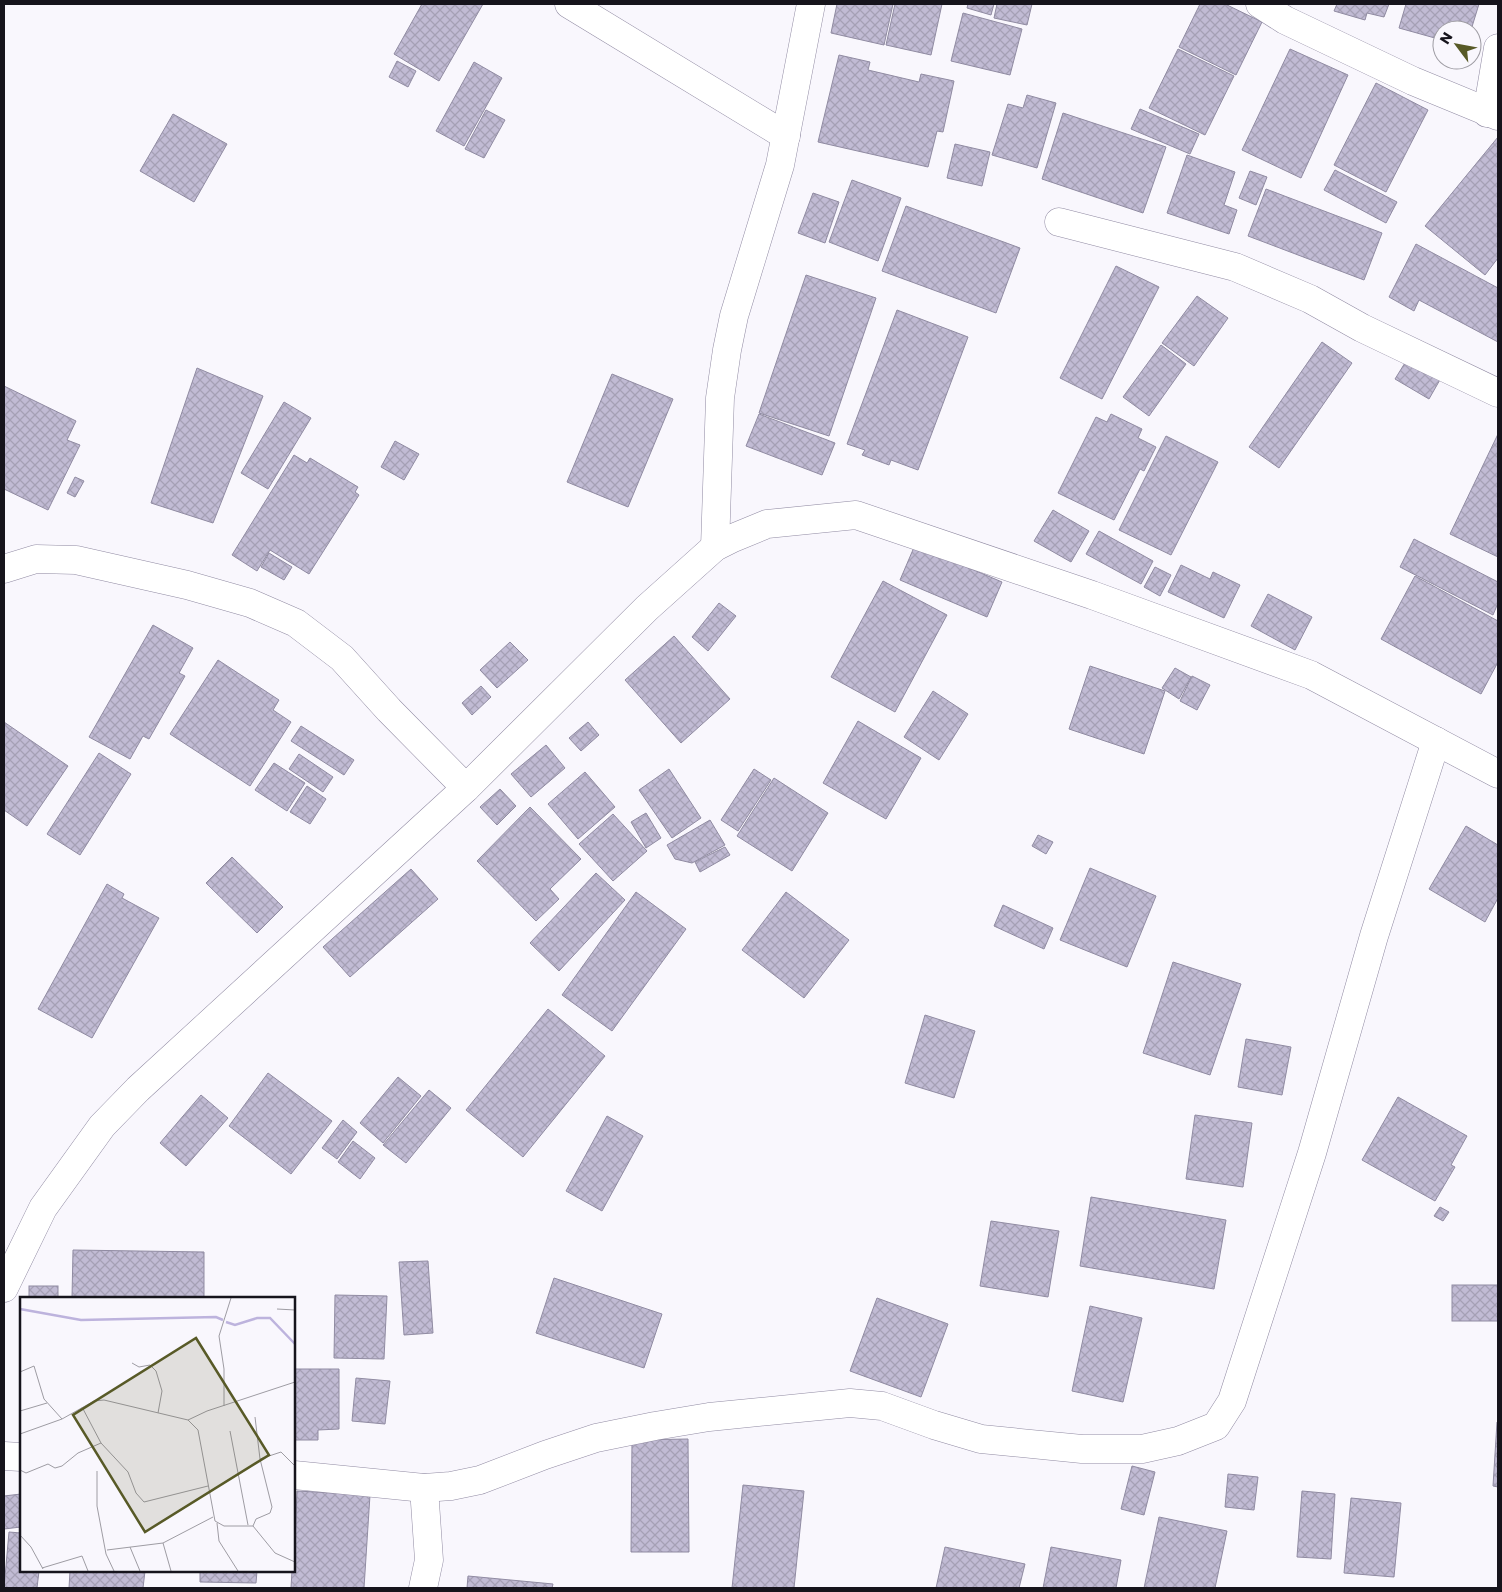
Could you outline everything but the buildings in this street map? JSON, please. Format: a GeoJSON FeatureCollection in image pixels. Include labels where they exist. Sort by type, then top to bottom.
{"type":"FeatureCollection","features":[{"type":"Feature","properties":{"kind":"street"},"geometry":{"type":"LineString","coordinates":[[569,4],[786,136]]}},
{"type":"Feature","properties":{"kind":"street"},"geometry":{"type":"LineString","coordinates":[[715,547],[720,398],[727,350],[734,316],[780,165],[811,4]]}},
{"type":"Feature","properties":{"kind":"street"},"geometry":{"type":"LineString","coordinates":[[1260,4],[1294,24],[1413,81],[1493,115],[1498,48]]}},
{"type":"Feature","properties":{"kind":"street"},"geometry":{"type":"LineString","coordinates":[[1059,222],[1235,267],[1310,299],[1362,328],[1498,393]]}},
{"type":"Feature","properties":{"kind":"street"},"geometry":{"type":"LineString","coordinates":[[4,1288],[43,1208],[102,1126],[138,1089],[466,788],[647,608],[715,547],[767,524],[856,514],[1092,595],[1311,675],[1498,774]]}},
{"type":"Feature","properties":{"kind":"street"},"geometry":{"type":"LineString","coordinates":[[4,569],[36,559],[76,560],[187,585],[250,603],[296,623],[342,658],[466,788]]}},
{"type":"Feature","properties":{"kind":"street"},"geometry":{"type":"LineString","coordinates":[[295,1475],[424,1488],[451,1486],[480,1480],[596,1438],[709,1417],[850,1403],[882,1406],[981,1439],[1082,1449],[1142,1449],[1178,1441],[1216,1426],[1232,1401],[1309,1162],[1374,936],[1436,741]]}},
{"type":"Feature","properties":{"kind":"street"},"geometry":{"type":"LineString","coordinates":[[4,1456],[20,1457]]}},
{"type":"Feature","properties":{"kind":"street"},"geometry":{"type":"LineString","coordinates":[[423,1588],[429,1560],[424,1488]]}}]}
